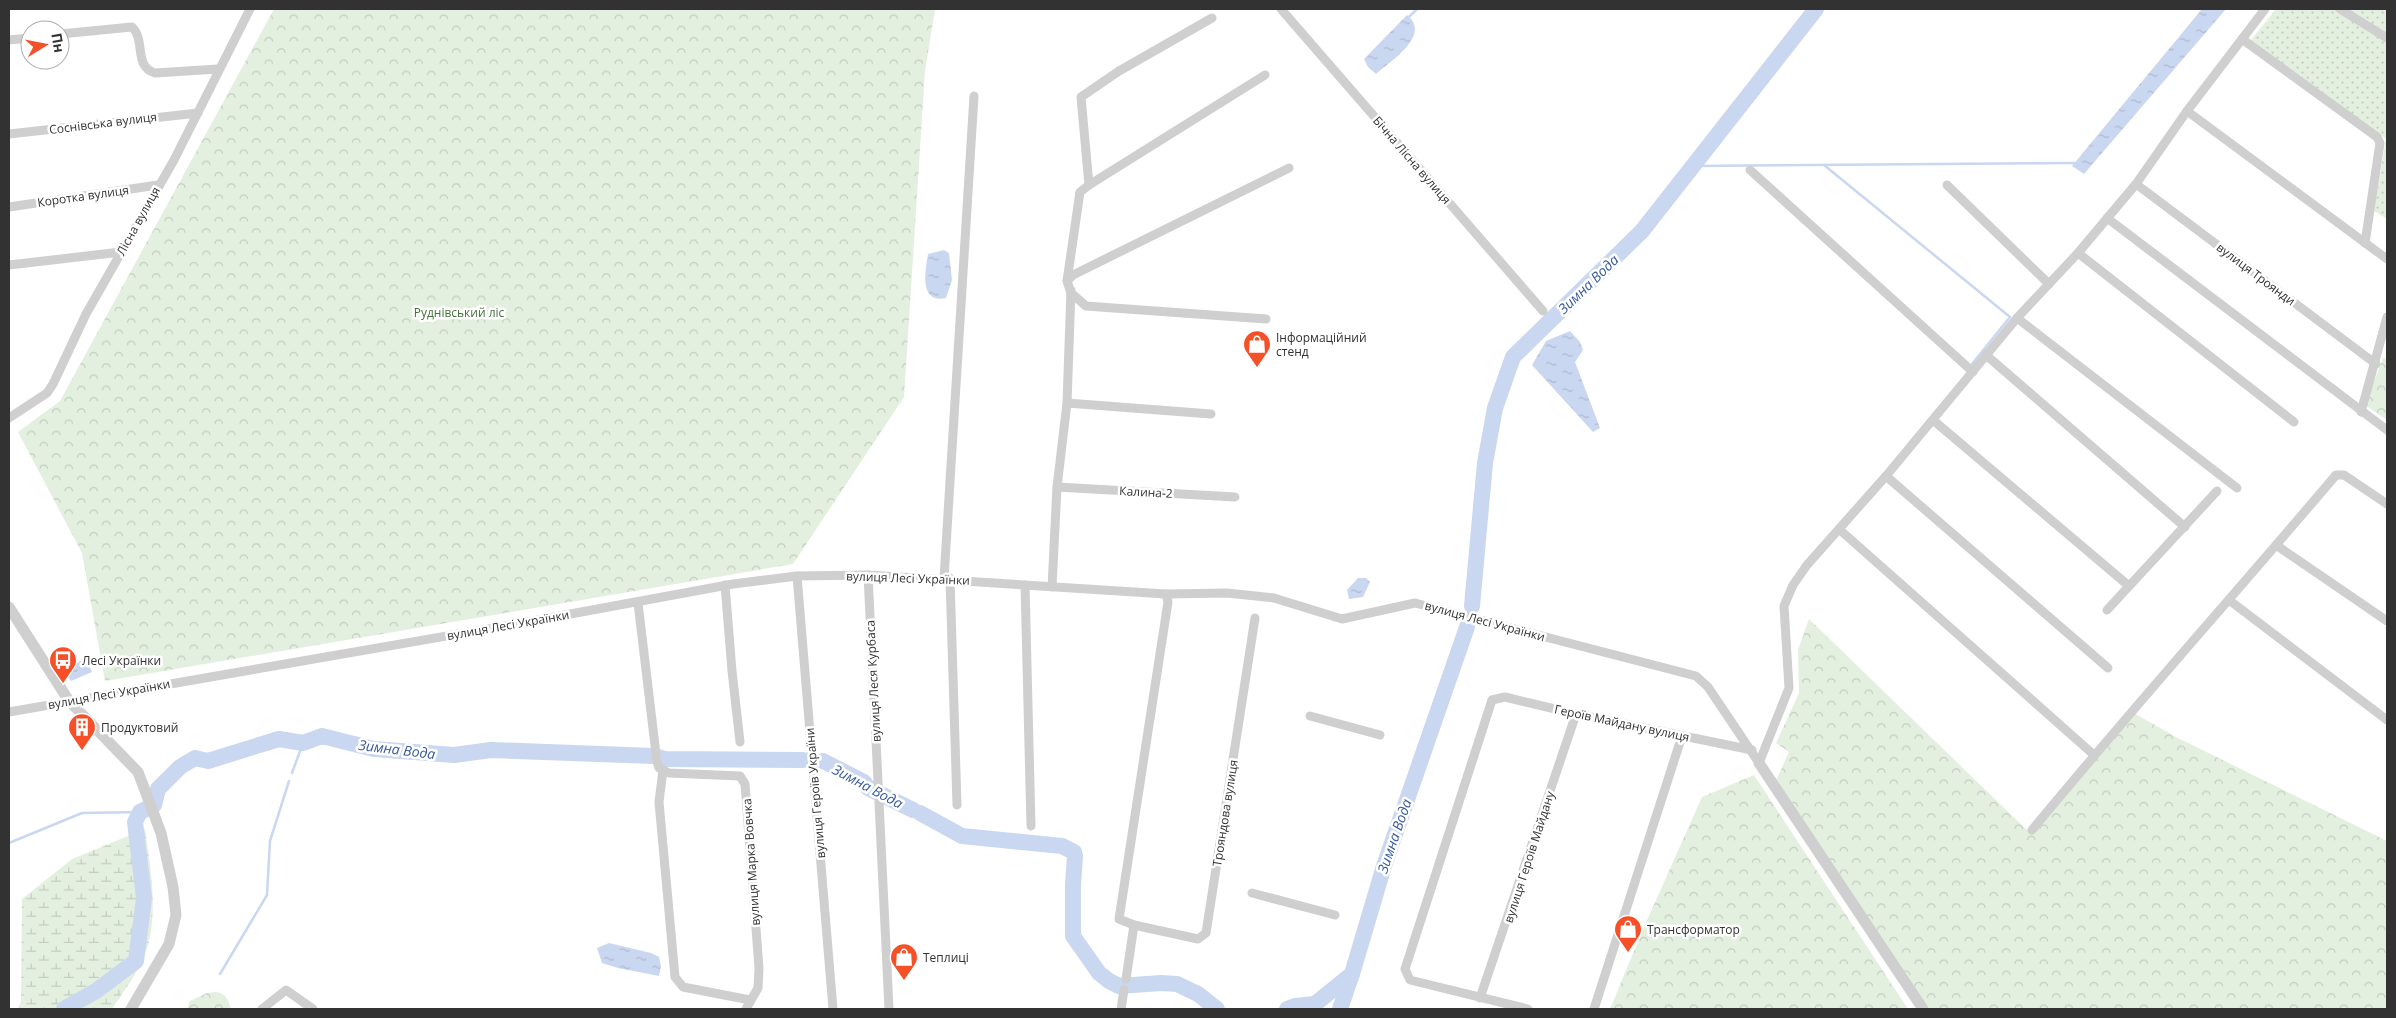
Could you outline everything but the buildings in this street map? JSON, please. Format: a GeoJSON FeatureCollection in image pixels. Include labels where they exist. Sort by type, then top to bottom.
{"type":"FeatureCollection","features":[{"type":"Feature","properties":{"kind":"street","name":"Лісна вулиця"},"geometry":{"type":"LineString","coordinates":[[9,418],[47,392],[54,384],[86,314],[198,113],[218,69],[250,9]]}},
{"type":"Feature","properties":{"kind":"street","name":"Бічна Лісна вулиця"},"geometry":{"type":"LineString","coordinates":[[1281,9],[1543,311]]}},
{"type":"Feature","properties":{"kind":"street"},"geometry":{"type":"LineString","coordinates":[[1923,1009],[1759,763],[1790,688],[1784,606],[1793,585],[1807,564],[1840,530],[2017,318],[2078,253],[2136,184],[2187,111],[2265,9]]}},
{"type":"Feature","properties":{"kind":"street"},"geometry":{"type":"LineString","coordinates":[[2340,9],[2387,38]]}},
{"type":"Feature","properties":{"kind":"street"},"geometry":{"type":"LineString","coordinates":[[1089,185],[1081,97],[1119,71],[1212,18]]}},
{"type":"Feature","properties":{"kind":"street"},"geometry":{"type":"LineString","coordinates":[[70,33],[132,26],[137,31],[142,64],[147,71],[155,73],[218,69]]}},
{"type":"Feature","properties":{"kind":"street"},"geometry":{"type":"LineString","coordinates":[[2242,40],[2377,137],[2380,142],[2365,243]]}},
{"type":"Feature","properties":{"kind":"street"},"geometry":{"type":"LineString","coordinates":[[1052,587],[1057,487],[1067,403],[1070,278],[1080,192],[1265,75]]}},
{"type":"Feature","properties":{"kind":"street"},"geometry":{"type":"LineString","coordinates":[[957,805],[947,578],[974,96]]}},
{"type":"Feature","properties":{"kind":"street"},"geometry":{"type":"LineString","coordinates":[[2187,111],[2387,259]]}},
{"type":"Feature","properties":{"kind":"street","name":"Соснівська вулиця"},"geometry":{"type":"LineString","coordinates":[[9,134],[198,113]]}},
{"type":"Feature","properties":{"kind":"street"},"geometry":{"type":"LineString","coordinates":[[1070,278],[1289,168]]}},
{"type":"Feature","properties":{"kind":"street"},"geometry":{"type":"LineString","coordinates":[[1750,170],[1972,372]]}},
{"type":"Feature","properties":{"kind":"street","name":"вулиця Троянди"},"geometry":{"type":"LineString","coordinates":[[2136,184],[2376,364]]}},
{"type":"Feature","properties":{"kind":"street","name":"Коротка вулиця"},"geometry":{"type":"LineString","coordinates":[[9,207],[158,185]]}},
{"type":"Feature","properties":{"kind":"street"},"geometry":{"type":"LineString","coordinates":[[1947,185],[2049,284]]}},
{"type":"Feature","properties":{"kind":"street"},"geometry":{"type":"LineString","coordinates":[[2107,218],[2387,430]]}},
{"type":"Feature","properties":{"kind":"street"},"geometry":{"type":"LineString","coordinates":[[9,265],[121,252]]}},
{"type":"Feature","properties":{"kind":"street"},"geometry":{"type":"LineString","coordinates":[[2078,253],[2294,422]]}},
{"type":"Feature","properties":{"kind":"street"},"geometry":{"type":"LineString","coordinates":[[1071,293],[1086,306],[1266,319]]}},
{"type":"Feature","properties":{"kind":"street"},"geometry":{"type":"LineString","coordinates":[[2361,412],[2376,364],[2387,317]]}},
{"type":"Feature","properties":{"kind":"street"},"geometry":{"type":"LineString","coordinates":[[2017,318],[2237,488]]}},
{"type":"Feature","properties":{"kind":"street"},"geometry":{"type":"LineString","coordinates":[[1986,356],[2185,526]]}},
{"type":"Feature","properties":{"kind":"street"},"geometry":{"type":"LineString","coordinates":[[1067,403],[1211,414]]}},
{"type":"Feature","properties":{"kind":"street"},"geometry":{"type":"LineString","coordinates":[[1933,420],[2129,586]]}},
{"type":"Feature","properties":{"kind":"street"},"geometry":{"type":"LineString","coordinates":[[2032,830],[2145,694],[2230,600],[2336,475],[2344,474],[2387,504]]}},
{"type":"Feature","properties":{"kind":"street"},"geometry":{"type":"LineString","coordinates":[[1886,476],[2108,668]]}},
{"type":"Feature","properties":{"kind":"street","name":"Калина-2"},"geometry":{"type":"LineString","coordinates":[[1057,487],[1235,497]]}},
{"type":"Feature","properties":{"kind":"street"},"geometry":{"type":"LineString","coordinates":[[2107,610],[2217,491]]}},
{"type":"Feature","properties":{"kind":"street"},"geometry":{"type":"LineString","coordinates":[[1840,530],[2094,755]]}},
{"type":"Feature","properties":{"kind":"street"},"geometry":{"type":"LineString","coordinates":[[2276,545],[2387,621]]}},
{"type":"Feature","properties":{"kind":"street","name":"вулиця Лесі Українки"},"geometry":{"type":"LineString","coordinates":[[9,712],[638,603],[725,585],[797,576],[868,575],[947,578],[1166,594],[1227,593],[1274,598],[1342,620],[1415,603],[1696,676],[1708,686],[1759,763]]}},
{"type":"Feature","properties":{"kind":"street","name":"вулиця Леся Курбаса"},"geometry":{"type":"LineString","coordinates":[[868,575],[889,1009]]}},
{"type":"Feature","properties":{"kind":"street","name":"вулиця Героїв України"},"geometry":{"type":"LineString","coordinates":[[797,576],[833,1009]]}},
{"type":"Feature","properties":{"kind":"street"},"geometry":{"type":"LineString","coordinates":[[725,585],[740,742]]}},
{"type":"Feature","properties":{"kind":"street"},"geometry":{"type":"LineString","coordinates":[[1025,585],[1031,826]]}},
{"type":"Feature","properties":{"kind":"street"},"geometry":{"type":"LineString","coordinates":[[1126,979],[1134,925],[1119,919],[1168,602],[1166,594]]}},
{"type":"Feature","properties":{"kind":"street"},"geometry":{"type":"LineString","coordinates":[[2230,600],[2387,720]]}},
{"type":"Feature","properties":{"kind":"street"},"geometry":{"type":"LineString","coordinates":[[638,603],[656,756],[659,768],[663,770],[659,802],[675,977],[683,988],[750,1000]]}},
{"type":"Feature","properties":{"kind":"street"},"geometry":{"type":"LineString","coordinates":[[9,607],[69,701],[138,772],[158,824],[173,887],[176,915],[169,944],[131,1009]]}},
{"type":"Feature","properties":{"kind":"street","name":"Трояндова вулиця"},"geometry":{"type":"LineString","coordinates":[[1134,925],[1198,939],[1206,933],[1255,618]]}},
{"type":"Feature","properties":{"kind":"street","name":"Героїв Майдану вулиця"},"geometry":{"type":"LineString","coordinates":[[1480,998],[1410,980],[1405,968],[1492,700],[1505,697],[1576,714],[1752,750]]}},
{"type":"Feature","properties":{"kind":"street","name":"вулиця Героїв Майдану"},"geometry":{"type":"LineString","coordinates":[[1480,998],[1516,898],[1576,714]]}},
{"type":"Feature","properties":{"kind":"street"},"geometry":{"type":"LineString","coordinates":[[1310,716],[1380,735]]}},
{"type":"Feature","properties":{"kind":"street"},"geometry":{"type":"LineString","coordinates":[[1594,1009],[1682,736]]}},
{"type":"Feature","properties":{"kind":"street","name":"вулиця Марка Вовчка"},"geometry":{"type":"LineString","coordinates":[[663,770],[669,773],[740,776],[745,784],[758,968],[758,988],[746,1009]]}},
{"type":"Feature","properties":{"kind":"street"},"geometry":{"type":"LineString","coordinates":[[1252,893],[1335,915]]}},
{"type":"Feature","properties":{"kind":"street"},"geometry":{"type":"LineString","coordinates":[[262,1009],[286,990],[313,1009]]}},
{"type":"Feature","properties":{"kind":"street"},"geometry":{"type":"LineString","coordinates":[[1121,1009],[1124,990]]}},
{"type":"Feature","properties":{"kind":"street"},"geometry":{"type":"LineString","coordinates":[[1480,998],[1528,1009]]}},
{"type":"Feature","properties":{"kind":"green space","name":"Руднівський ліс"},"geometry":{"type":"Polygon","coordinates":[[[274,9],[935,9],[925,71],[904,397],[793,564],[105,681],[82,553],[18,432],[60,401],[274,9]]]}},
{"type":"Feature","properties":{"kind":"green space"},"geometry":{"type":"Polygon","coordinates":[[[2276,9],[2387,9],[2387,219],[2374,211],[2386,139],[2251,40],[2276,9]]]}},
{"type":"Feature","properties":{"kind":"green space"},"geometry":{"type":"Polygon","coordinates":[[[2383,358],[2387,359],[2387,420],[2365,405],[2383,358]]]}},
{"type":"Feature","properties":{"kind":"green space"},"geometry":{"type":"Polygon","coordinates":[[[1809,619],[2031,834],[2132,712],[2176,737],[2387,841],[2387,1009],[1929,1009],[1774,785],[1789,752],[1776,743],[1799,693],[1798,650],[1809,619]]]}},
{"type":"Feature","properties":{"kind":"green space"},"geometry":{"type":"Polygon","coordinates":[[[1754,775],[1908,1009],[1610,1009],[1702,797],[1754,775]]]}},
{"type":"Feature","properties":{"kind":"green space"},"geometry":{"type":"Polygon","coordinates":[[[145,829],[153,897],[151,932],[141,963],[112,1009],[18,1009],[21,1001],[22,899],[72,859],[145,829]]]}},
{"type":"Feature","properties":{"kind":"green space"},"geometry":{"type":"Polygon","coordinates":[[[215,992],[226,997],[231,1009],[187,1009],[190,1001],[207,993],[215,992]]]}},
{"type":"Feature","properties":{"kind":"water"},"geometry":{"type":"Polygon","coordinates":[[[2202,9],[2226,9],[2084,174],[2072,166],[2202,9]]]}},
{"type":"Feature","properties":{"kind":"water"},"geometry":{"type":"Polygon","coordinates":[[[1407,15],[1413,23],[1415,31],[1412,39],[1399,55],[1376,74],[1368,67],[1364,59],[1407,15]]]}},
{"type":"Feature","properties":{"kind":"water"},"geometry":{"type":"Polygon","coordinates":[[[944,250],[949,253],[952,280],[946,298],[937,299],[931,296],[926,285],[925,277],[928,254],[944,250]]]}},
{"type":"Feature","properties":{"kind":"water"},"geometry":{"type":"Polygon","coordinates":[[[1570,331],[1580,342],[1583,350],[1575,362],[1600,428],[1593,432],[1532,365],[1546,341],[1570,331]]]}},
{"type":"Feature","properties":{"kind":"water"},"geometry":{"type":"Polygon","coordinates":[[[1358,578],[1366,578],[1370,582],[1363,597],[1349,599],[1347,590],[1358,578]]]}},
{"type":"Feature","properties":{"kind":"water"},"geometry":{"type":"Polygon","coordinates":[[[86,658],[92,672],[71,681],[64,670],[86,658]]]}},
{"type":"Feature","properties":{"kind":"water"},"geometry":{"type":"Polygon","coordinates":[[[609,943],[651,953],[659,957],[661,966],[659,976],[602,963],[597,948],[609,943]]]}},
{"type":"Feature","properties":{"kind":"waterway"},"geometry":{"type":"LineString","coordinates":[[1408,18],[1417,9]]}},
{"type":"Feature","properties":{"kind":"waterway","name":"Зимна Вода"},"geometry":{"type":"LineString","coordinates":[[1472,606],[1485,463],[1495,408],[1513,357],[1642,231],[1816,9]]}},
{"type":"Feature","properties":{"kind":"waterway"},"geometry":{"type":"LineString","coordinates":[[1693,166],[2074,163]]}},
{"type":"Feature","properties":{"kind":"waterway"},"geometry":{"type":"LineString","coordinates":[[1824,165],[2010,317],[1972,364]]}},
{"type":"Feature","properties":{"kind":"waterway","name":"Зимна Вода"},"geometry":{"type":"LineString","coordinates":[[1287,1009],[1295,1006],[1315,1004],[1352,974],[1384,866],[1467,627]]}},
{"type":"Feature","properties":{"kind":"waterway","name":"Зимна Вода"},"geometry":{"type":"LineString","coordinates":[[64,1009],[96,991],[136,961],[144,898],[135,822],[140,812],[154,805],[158,789],[180,767],[195,758],[208,761],[279,739],[303,743],[322,736],[374,749],[454,755],[491,750],[654,756],[665,759],[803,760]]}},
{"type":"Feature","properties":{"kind":"waterway"},"geometry":{"type":"LineString","coordinates":[[292,773],[303,743]]}},
{"type":"Feature","properties":{"kind":"waterway","name":"Зимна Вода"},"geometry":{"type":"LineString","coordinates":[[823,761],[864,782],[868,788],[913,810]]}},
{"type":"Feature","properties":{"kind":"waterway"},"geometry":{"type":"LineString","coordinates":[[220,974],[267,895],[270,841],[289,781]]}},
{"type":"Feature","properties":{"kind":"waterway"},"geometry":{"type":"LineString","coordinates":[[9,843],[82,813],[140,812]]}},
{"type":"Feature","properties":{"kind":"waterway","name":"Зимна Вода"},"geometry":{"type":"LineString","coordinates":[[920,813],[962,836],[1062,846],[1074,852],[1073,936],[1099,973],[1119,986],[1161,983],[1177,984],[1198,994],[1217,1009]]}},
{"type":"Feature","properties":{"kind":"waterway"},"geometry":{"type":"LineString","coordinates":[[1340,1009],[1352,974]]}},
{"type":"Feature","properties":{"kind":"place","name":"Інформаційний стенд"},"geometry":{"type":"Point","coordinates":[1257,368]}},
{"type":"Feature","properties":{"kind":"place","name":"Лесі Українки"},"geometry":{"type":"Point","coordinates":[63,684]}},
{"type":"Feature","properties":{"kind":"place","name":"Продуктовий"},"geometry":{"type":"Point","coordinates":[82,751]}},
{"type":"Feature","properties":{"kind":"place","name":"Трансформатор"},"geometry":{"type":"Point","coordinates":[1628,953]}},
{"type":"Feature","properties":{"kind":"place","name":"Теплиці"},"geometry":{"type":"Point","coordinates":[904,981]}}]}
